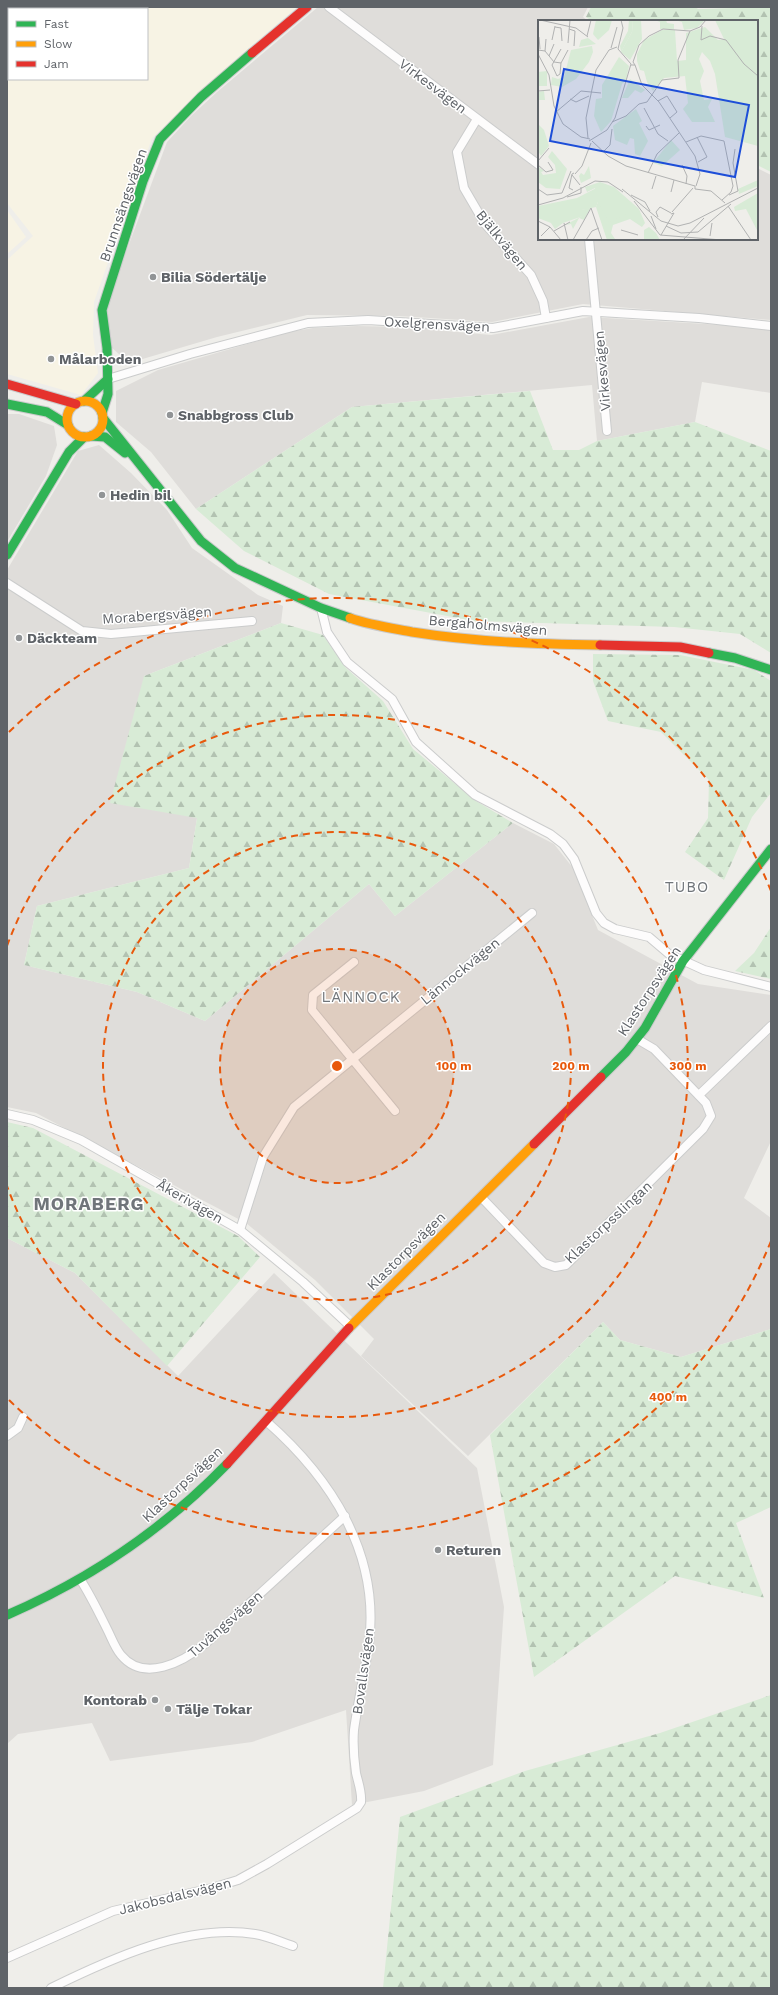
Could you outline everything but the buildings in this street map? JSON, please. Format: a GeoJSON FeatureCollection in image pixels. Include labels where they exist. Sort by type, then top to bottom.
{"type":"FeatureCollection","features":[{"type":"Feature","properties":{"kind":"street","name":"Brunnsängsvägen"},"geometry":{"type":"LineString","coordinates":[[102,416],[108,394],[108,379],[107,348],[102,310],[143,181],[160,139],[201,97],[307,7]]}},
{"type":"Feature","properties":{"kind":"street","name":"Virkesvägen"},"geometry":{"type":"LineString","coordinates":[[328,7],[538,164]]}},
{"type":"Feature","properties":{"kind":"street","name":"Bjälkvägen"},"geometry":{"type":"LineString","coordinates":[[477,119],[457,152],[464,188],[485,224],[531,275],[543,301],[546,318]]}},
{"type":"Feature","properties":{"kind":"street","name":"Virkesvägen"},"geometry":{"type":"LineString","coordinates":[[590,240],[607,431]]}},
{"type":"Feature","properties":{"kind":"street","name":"Oxelgrensvägen"},"geometry":{"type":"LineString","coordinates":[[108,379],[190,354],[308,323],[368,320],[493,328],[583,311],[700,318],[771,326]]}},
{"type":"Feature","properties":{"kind":"street"},"geometry":{"type":"LineString","coordinates":[[68,452],[67,440],[69,411],[108,379]]}},
{"type":"Feature","properties":{"kind":"street"},"geometry":{"type":"LineString","coordinates":[[7,384],[97,406],[102,416],[100,429],[68,452],[7,555]]}},
{"type":"Feature","properties":{"kind":"street"},"geometry":{"type":"LineString","coordinates":[[7,404],[40,409],[56,415],[73,434],[87,437]]}},
{"type":"Feature","properties":{"kind":"street","name":"Bergaholmsvägen"},"geometry":{"type":"LineString","coordinates":[[102,416],[201,541],[235,568],[321,608],[368,624],[457,639],[526,644],[680,647],[736,658],[771,670]]}},
{"type":"Feature","properties":{"kind":"street","name":"Bergaholmsvägen"},"geometry":{"type":"LineString","coordinates":[[87,437],[105,437],[138,463]]}},
{"type":"Feature","properties":{"kind":"street","name":"Morabergsvägen"},"geometry":{"type":"LineString","coordinates":[[7,583],[82,631],[111,634],[252,621]]}},
{"type":"Feature","properties":{"kind":"street"},"geometry":{"type":"LineString","coordinates":[[321,608],[326,632],[347,662],[392,698],[416,742],[475,795],[550,834],[563,844],[574,859],[596,913],[604,923],[615,929],[649,938],[669,954],[704,970],[771,987]]}},
{"type":"Feature","properties":{"kind":"street","name":"Klastorpsvägen"},"geometry":{"type":"LineString","coordinates":[[7,1615],[80,1580],[143,1538],[171,1516],[207,1483],[266,1421],[350,1326],[411,1264],[481,1197],[637,1039],[683,961],[771,849]]}},
{"type":"Feature","properties":{"kind":"street","name":"Lännockvägen"},"geometry":{"type":"LineString","coordinates":[[240,1230],[263,1157],[294,1107],[532,913]]}},
{"type":"Feature","properties":{"kind":"street"},"geometry":{"type":"LineString","coordinates":[[354,962],[313,995],[312,1010],[395,1111]]}},
{"type":"Feature","properties":{"kind":"street"},"geometry":{"type":"LineString","coordinates":[[699,1095],[771,1026]]}},
{"type":"Feature","properties":{"kind":"street","name":"Klastorpsslingan"},"geometry":{"type":"LineString","coordinates":[[481,1197],[544,1263],[556,1266],[566,1265],[703,1129],[711,1116],[706,1103],[654,1049],[637,1039]]}},
{"type":"Feature","properties":{"kind":"street","name":"Åkerivägen"},"geometry":{"type":"LineString","coordinates":[[7,1114],[33,1120],[81,1140],[240,1230],[303,1282],[350,1326]]}},
{"type":"Feature","properties":{"kind":"street"},"geometry":{"type":"LineString","coordinates":[[7,1436],[18,1428],[22,1417]]}},
{"type":"Feature","properties":{"kind":"street","name":"Bovallsvägen"},"geometry":{"type":"LineString","coordinates":[[266,1421],[302,1456],[336,1501],[352,1531],[362,1558],[370,1607],[369,1643],[354,1743],[356,1771],[362,1798],[357,1808]]}},
{"type":"Feature","properties":{"kind":"street","name":"Tuvängsvägen"},"geometry":{"type":"LineString","coordinates":[[80,1580],[121,1655],[133,1665],[141,1668],[157,1668],[178,1662],[192,1655],[345,1516]]}},
{"type":"Feature","properties":{"kind":"street","name":"Jakobsdalsvägen"},"geometry":{"type":"LineString","coordinates":[[7,1958],[113,1911],[212,1888],[238,1880],[267,1864],[357,1808]]}},
{"type":"Feature","properties":{"kind":"street"},"geometry":{"type":"LineString","coordinates":[[51,1988],[140,1948],[210,1933],[256,1934],[293,1946]]}},
{"type":"Feature","properties":{"kind":"shaded area"},"geometry":{"type":"Polygon","coordinates":[[[7,7],[297,7],[249,48],[152,138],[94,302],[93,335],[98,373],[81,395],[7,374],[7,260],[33,236],[7,203],[7,7]]]}},
{"type":"Feature","properties":{"kind":"shaded area"},"geometry":{"type":"Polygon","coordinates":[[[318,7],[588,7],[583,17],[587,20],[538,20],[538,240],[758,240],[758,168],[771,175],[771,320],[583,304],[492,322],[399,316],[307,315],[217,337],[129,363],[111,347],[106,306],[167,142],[191,116],[217,92],[318,7]]]}},
{"type":"Feature","properties":{"kind":"shaded area"},"geometry":{"type":"Polygon","coordinates":[[[7,210],[26,237],[7,254],[7,210]]]}},
{"type":"Feature","properties":{"kind":"shaded area"},"geometry":{"type":"Polygon","coordinates":[[[589,317],[771,328],[771,393],[702,382],[695,422],[597,441],[592,385],[352,407],[196,509],[151,452],[116,422],[116,391],[158,370],[289,332],[313,328],[357,326],[402,327],[491,335],[589,317]]]}},
{"type":"Feature","properties":{"kind":"shaded area"},"geometry":{"type":"Polygon","coordinates":[[[7,414],[19,414],[54,426],[57,445],[46,476],[7,542],[7,414]]]}},
{"type":"Feature","properties":{"kind":"shaded area"},"geometry":{"type":"Polygon","coordinates":[[[99,445],[131,473],[167,510],[192,548],[258,595],[283,606],[281,623],[144,676],[197,818],[189,868],[37,906],[24,965],[137,992],[205,1021],[369,884],[395,916],[513,823],[554,844],[573,868],[598,930],[698,984],[771,995],[771,1141],[744,1198],[771,1218],[771,1329],[681,1357],[620,1340],[603,1322],[468,1456],[361,1356],[374,1339],[315,1280],[246,1223],[36,1113],[7,1107],[7,570],[78,451],[99,445]]]}},
{"type":"Feature","properties":{"kind":"shaded area"},"geometry":{"type":"Polygon","coordinates":[[[7,1238],[75,1273],[178,1376],[274,1273],[477,1468],[504,1607],[493,1765],[424,1791],[352,1805],[346,1710],[252,1742],[110,1761],[92,1723],[18,1734],[7,1744],[7,1238]]]}},
{"type":"Feature","properties":{"kind":"green space"},"geometry":{"type":"Polygon","coordinates":[[[591,7],[695,7],[698,9],[771,7],[771,172],[758,166],[758,20],[590,20],[586,17],[591,7]]]}},
{"type":"Feature","properties":{"kind":"green space"},"geometry":{"type":"Polygon","coordinates":[[[530,391],[553,450],[579,450],[597,441],[695,422],[771,451],[771,653],[740,634],[674,627],[474,621],[329,594],[244,551],[196,509],[352,407],[530,391]]]}},
{"type":"Feature","properties":{"kind":"green space"},"geometry":{"type":"Polygon","coordinates":[[[281,623],[323,635],[346,668],[383,701],[413,749],[476,801],[513,823],[395,916],[369,884],[205,1021],[137,992],[24,965],[37,906],[189,868],[197,818],[110,803],[144,676],[281,623]]]}},
{"type":"Feature","properties":{"kind":"green space"},"geometry":{"type":"Polygon","coordinates":[[[593,654],[680,655],[754,670],[771,681],[771,793],[752,817],[724,880],[685,852],[708,818],[709,780],[661,732],[608,721],[593,681],[593,654]]]}},
{"type":"Feature","properties":{"kind":"green space"},"geometry":{"type":"Polygon","coordinates":[[[771,927],[771,979],[735,971],[754,953],[771,927]]]}},
{"type":"Feature","properties":{"kind":"green space"},"geometry":{"type":"Polygon","coordinates":[[[7,1122],[33,1128],[238,1236],[260,1257],[167,1366],[75,1273],[7,1238],[7,1122]]]}},
{"type":"Feature","properties":{"kind":"green space"},"geometry":{"type":"Polygon","coordinates":[[[603,1322],[620,1340],[681,1357],[771,1329],[771,1507],[736,1523],[764,1598],[675,1576],[534,1677],[490,1435],[603,1322]]]}},
{"type":"Feature","properties":{"kind":"green space"},"geometry":{"type":"Polygon","coordinates":[[[771,1695],[771,1988],[383,1988],[400,1817],[525,1771],[660,1733],[771,1695]]]}},
{"type":"Feature","properties":{"kind":"traffic: fast"},"geometry":{"type":"LineString","coordinates":[[102,413],[108,394],[107,348],[102,310],[143,181],[160,139],[201,97],[252,53]]}},
{"type":"Feature","properties":{"kind":"traffic: fast"},"geometry":{"type":"LineString","coordinates":[[84,401],[108,379]]}},
{"type":"Feature","properties":{"kind":"traffic: fast"},"geometry":{"type":"LineString","coordinates":[[7,404],[47,412],[68,425]]}},
{"type":"Feature","properties":{"kind":"traffic: fast"},"geometry":{"type":"LineString","coordinates":[[103,418],[201,541],[235,568],[321,608],[350,618]]}},
{"type":"Feature","properties":{"kind":"traffic: fast"},"geometry":{"type":"LineString","coordinates":[[91,436],[105,437],[125,453]]}},
{"type":"Feature","properties":{"kind":"traffic: fast"},"geometry":{"type":"LineString","coordinates":[[7,555],[69,452],[84,437]]}},
{"type":"Feature","properties":{"kind":"traffic: fast"},"geometry":{"type":"LineString","coordinates":[[709,653],[735,658],[771,670]]}},
{"type":"Feature","properties":{"kind":"traffic: fast"},"geometry":{"type":"LineString","coordinates":[[601,1077],[626,1052],[645,1028],[683,961],[771,849]]}},
{"type":"Feature","properties":{"kind":"traffic: fast"},"geometry":{"type":"LineString","coordinates":[[7,1615],[38,1601],[96,1569],[152,1531],[203,1488],[227,1464]]}},
{"type":"Feature","properties":{"kind":"traffic: slow"},"geometry":{"type":"LineString","coordinates":[[89,401],[98,406],[102,412],[103,419],[102,426],[98,432],[89,437],[81,437],[72,432],[68,426],[67,415],[72,406],[78,402],[89,401]]}},
{"type":"Feature","properties":{"kind":"traffic: slow"},"geometry":{"type":"LineString","coordinates":[[350,618],[412,632],[459,638],[529,643],[600,645]]}},
{"type":"Feature","properties":{"kind":"traffic: slow"},"geometry":{"type":"LineString","coordinates":[[349,1328],[534,1144]]}},
{"type":"Feature","properties":{"kind":"traffic: jam"},"geometry":{"type":"LineString","coordinates":[[252,53],[307,7]]}},
{"type":"Feature","properties":{"kind":"traffic: jam"},"geometry":{"type":"LineString","coordinates":[[7,384],[76,404]]}},
{"type":"Feature","properties":{"kind":"traffic: jam"},"geometry":{"type":"LineString","coordinates":[[600,645],[680,647],[709,653]]}},
{"type":"Feature","properties":{"kind":"traffic: jam"},"geometry":{"type":"LineString","coordinates":[[534,1144],[601,1077]]}},
{"type":"Feature","properties":{"kind":"traffic: jam"},"geometry":{"type":"LineString","coordinates":[[227,1464],[349,1328]]}},
{"type":"Feature","properties":{"kind":"place","name":"Bilia Södertälje"},"geometry":{"type":"Point","coordinates":[153,277]}},
{"type":"Feature","properties":{"kind":"place","name":"Målarboden"},"geometry":{"type":"Point","coordinates":[51,359]}},
{"type":"Feature","properties":{"kind":"place","name":"Snabbgross Club"},"geometry":{"type":"Point","coordinates":[170,415]}},
{"type":"Feature","properties":{"kind":"place","name":"Hedin bil"},"geometry":{"type":"Point","coordinates":[102,495]}},
{"type":"Feature","properties":{"kind":"place","name":"Däckteam"},"geometry":{"type":"Point","coordinates":[19,638]}},
{"type":"Feature","properties":{"kind":"place","name":"Returen"},"geometry":{"type":"Point","coordinates":[438,1550]}},
{"type":"Feature","properties":{"kind":"place","name":"Kontorab"},"geometry":{"type":"Point","coordinates":[155,1700]}},
{"type":"Feature","properties":{"kind":"place","name":"Tälje Tokar"},"geometry":{"type":"Point","coordinates":[168,1709]}},
{"type":"Feature","properties":{"kind":"district","name":"TUBO"},"geometry":{"type":"Point","coordinates":[687,887]}},
{"type":"Feature","properties":{"kind":"district","name":"LÄNNOCK"},"geometry":{"type":"Point","coordinates":[361,997]}},
{"type":"Feature","properties":{"kind":"district","name":"MORABERG"},"geometry":{"type":"Point","coordinates":[89,1203]}}]}
